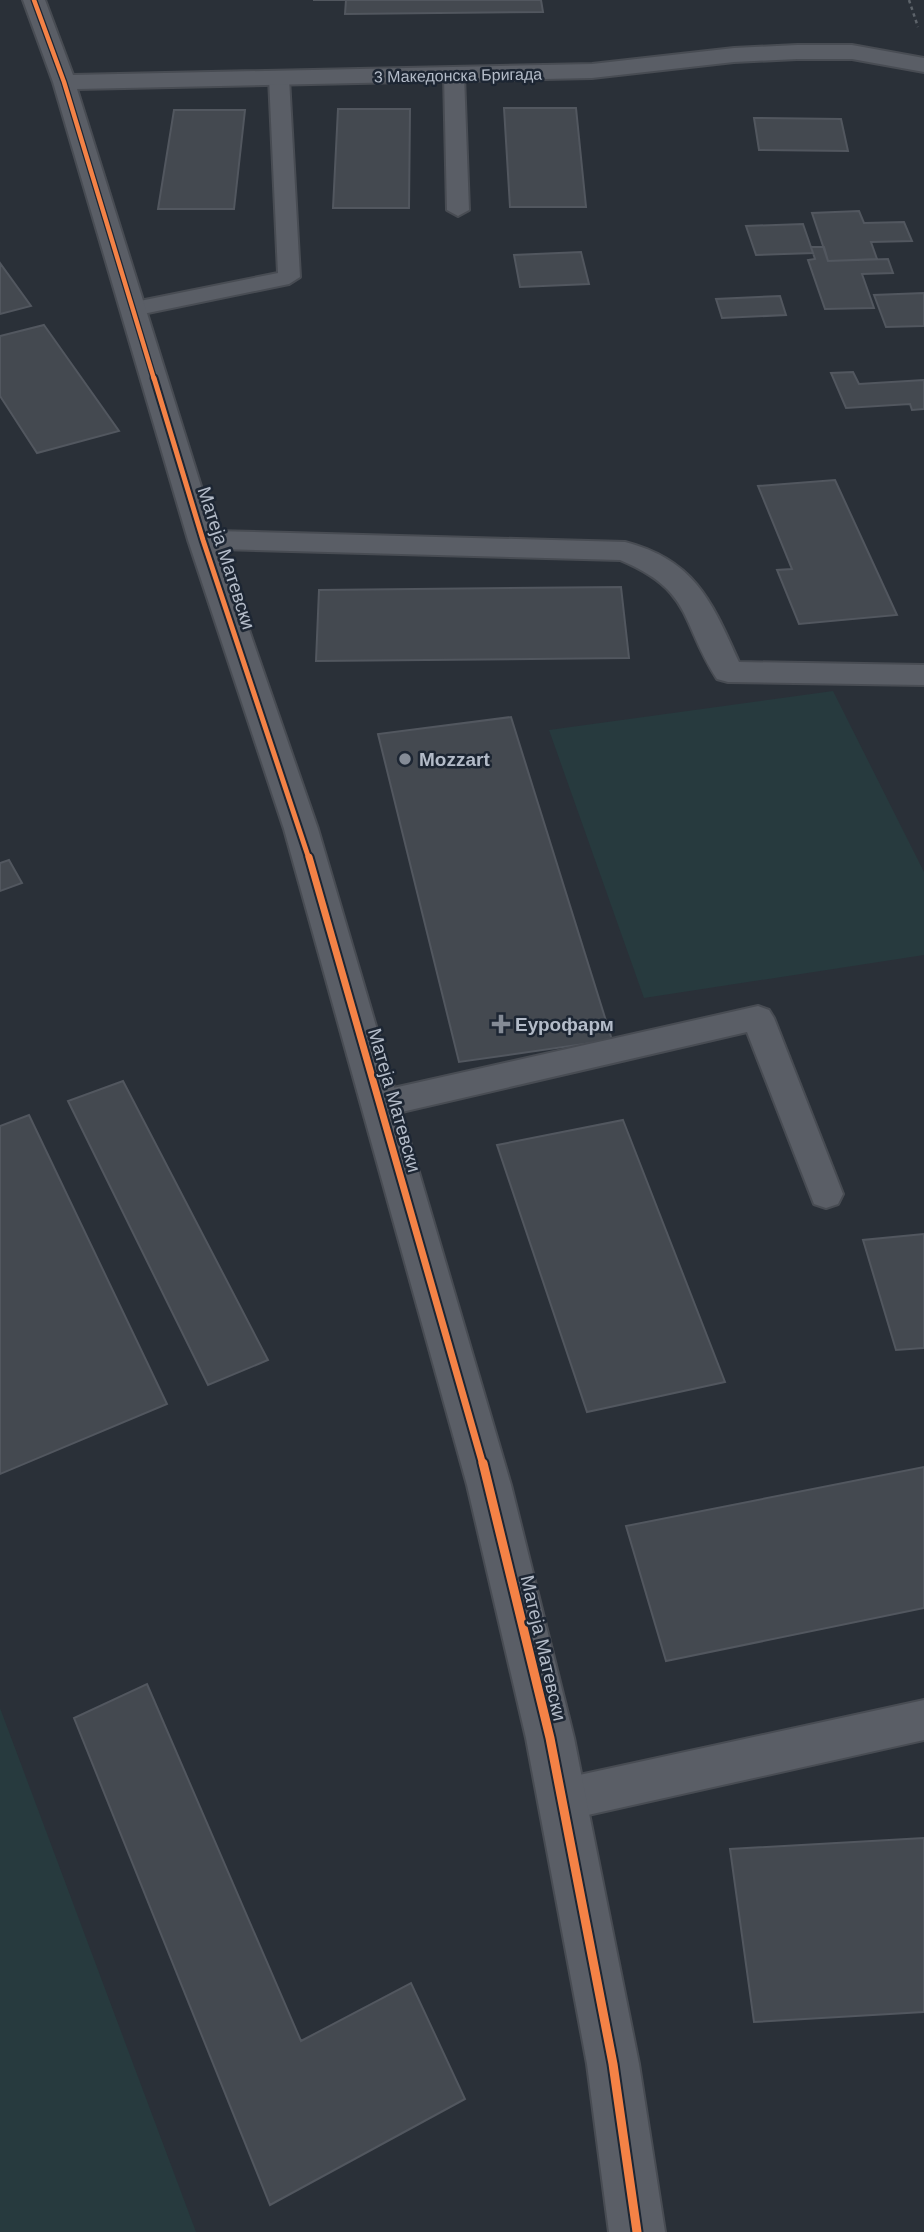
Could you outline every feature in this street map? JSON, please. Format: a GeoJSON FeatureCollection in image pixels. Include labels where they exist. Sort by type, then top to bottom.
{"type":"FeatureCollection","features":[{"type":"Feature","properties":{"kind":"street","name":"Матеја Матевски"},"geometry":{"type":"LineString","coordinates":[[34,0],[64,82],[203,540],[301,829],[489,1485],[561,1800],[613,2064],[638,2232]]}},
{"type":"Feature","properties":{"kind":"street","name":"3 Македонска Бригада"},"geometry":{"type":"LineString","coordinates":[[64,82],[622,70],[734,55],[852,52],[922,39]]}},
{"type":"Feature","properties":{"kind":"street","name":"3 Македонска Бригада"},"geometry":{"type":"LineString","coordinates":[[852,52],[924,65]]}},
{"type":"Feature","properties":{"kind":"street"},"geometry":{"type":"LineString","coordinates":[[203,540],[625,551],[661,566],[696,601],[728,672],[924,675]]}},
{"type":"Feature","properties":{"kind":"lane"},"geometry":{"type":"LineString","coordinates":[[454,75],[458,210]]}},
{"type":"Feature","properties":{"kind":"lane"},"geometry":{"type":"LineString","coordinates":[[133,309],[289,277],[279,78]]}},
{"type":"Feature","properties":{"kind":"lane"},"geometry":{"type":"LineString","coordinates":[[380,1104],[758,1018],[826,1194]]}},
{"type":"Feature","properties":{"kind":"lane"},"geometry":{"type":"LineString","coordinates":[[561,1800],[924,1720]]}},
{"type":"Feature","properties":{"kind":"path"},"geometry":{"type":"LineString","coordinates":[[909,0],[922,39]]}},
{"type":"Feature","properties":{"kind":"green space"},"geometry":{"type":"Polygon","coordinates":[[[833,691],[924,872],[924,955],[644,998],[549,730],[833,691]]]}},
{"type":"Feature","properties":{"kind":"green space"},"geometry":{"type":"Polygon","coordinates":[[[0,1708],[196,2232],[0,2232],[0,1708]]]}},
{"type":"Feature","properties":{"kind":"building"},"geometry":{"type":"Polygon","coordinates":[[[346,0],[541,0],[543,12],[345,14],[346,0]]]}},
{"type":"Feature","properties":{"kind":"building"},"geometry":{"type":"Polygon","coordinates":[[[504,108],[576,108],[586,207],[510,207],[504,108]]]}},
{"type":"Feature","properties":{"kind":"building"},"geometry":{"type":"Polygon","coordinates":[[[338,109],[410,109],[409,208],[333,208],[338,109]]]}},
{"type":"Feature","properties":{"kind":"building"},"geometry":{"type":"Polygon","coordinates":[[[174,110],[245,110],[234,209],[158,209],[174,110]]]}},
{"type":"Feature","properties":{"kind":"building"},"geometry":{"type":"Polygon","coordinates":[[[754,118],[841,119],[848,151],[759,150],[754,118]]]}},
{"type":"Feature","properties":{"kind":"building"},"geometry":{"type":"Polygon","coordinates":[[[859,211],[864,223],[904,222],[912,241],[871,242],[877,259],[828,261],[812,213],[859,211]]]}},
{"type":"Feature","properties":{"kind":"building"},"geometry":{"type":"Polygon","coordinates":[[[803,224],[813,253],[756,255],[746,226],[803,224]]]}},
{"type":"Feature","properties":{"kind":"building"},"geometry":{"type":"Polygon","coordinates":[[[811,247],[824,247],[828,261],[888,259],[893,273],[862,274],[874,308],[825,309],[808,260],[815,259],[811,247]]]}},
{"type":"Feature","properties":{"kind":"building"},"geometry":{"type":"Polygon","coordinates":[[[581,252],[589,284],[520,287],[514,255],[581,252]]]}},
{"type":"Feature","properties":{"kind":"building"},"geometry":{"type":"Polygon","coordinates":[[[0,263],[31,306],[0,314],[0,263]]]}},
{"type":"Feature","properties":{"kind":"building"},"geometry":{"type":"Polygon","coordinates":[[[924,293],[924,326],[886,327],[874,295],[924,293]]]}},
{"type":"Feature","properties":{"kind":"building"},"geometry":{"type":"Polygon","coordinates":[[[780,296],[786,315],[722,318],[716,299],[780,296]]]}},
{"type":"Feature","properties":{"kind":"building"},"geometry":{"type":"Polygon","coordinates":[[[44,325],[119,431],[37,453],[0,396],[0,336],[44,325]]]}},
{"type":"Feature","properties":{"kind":"building"},"geometry":{"type":"Polygon","coordinates":[[[853,372],[859,384],[924,380],[924,409],[912,410],[910,404],[846,408],[831,373],[853,372]]]}},
{"type":"Feature","properties":{"kind":"building"},"geometry":{"type":"Polygon","coordinates":[[[835,480],[897,615],[799,624],[777,570],[792,569],[758,486],[835,480]]]}},
{"type":"Feature","properties":{"kind":"building"},"geometry":{"type":"Polygon","coordinates":[[[621,587],[629,658],[316,661],[319,590],[621,587]]]}},
{"type":"Feature","properties":{"kind":"building"},"geometry":{"type":"Polygon","coordinates":[[[511,717],[612,1040],[459,1062],[378,734],[511,717]]]}},
{"type":"Feature","properties":{"kind":"building"},"geometry":{"type":"Polygon","coordinates":[[[9,860],[22,883],[0,891],[0,863],[9,860]]]}},
{"type":"Feature","properties":{"kind":"building"},"geometry":{"type":"Polygon","coordinates":[[[123,1081],[268,1360],[208,1385],[68,1101],[123,1081]]]}},
{"type":"Feature","properties":{"kind":"building"},"geometry":{"type":"Polygon","coordinates":[[[29,1115],[167,1404],[0,1474],[0,1126],[29,1115]]]}},
{"type":"Feature","properties":{"kind":"building"},"geometry":{"type":"Polygon","coordinates":[[[623,1120],[725,1382],[587,1412],[497,1145],[623,1120]]]}},
{"type":"Feature","properties":{"kind":"building"},"geometry":{"type":"Polygon","coordinates":[[[924,1234],[924,1348],[896,1350],[863,1240],[924,1234]]]}},
{"type":"Feature","properties":{"kind":"building"},"geometry":{"type":"Polygon","coordinates":[[[924,1467],[924,1608],[666,1661],[626,1526],[924,1467]]]}},
{"type":"Feature","properties":{"kind":"building"},"geometry":{"type":"Polygon","coordinates":[[[147,1684],[301,2041],[411,1983],[465,2099],[270,2205],[74,1718],[147,1684]]]}},
{"type":"Feature","properties":{"kind":"building"},"geometry":{"type":"Polygon","coordinates":[[[924,1838],[924,2012],[754,2022],[730,1849],[924,1838]]]}},
{"type":"Feature","properties":{"kind":"cycle path"},"geometry":{"type":"LineString","coordinates":[[34,0],[64,82],[203,540],[301,829],[489,1485],[550,1738],[613,2064],[637,2232]]}},
{"type":"Feature","properties":{"kind":"place","name":"Mozzart"},"geometry":{"type":"Point","coordinates":[405,759]}},
{"type":"Feature","properties":{"kind":"place","name":"Еурофарм"},"geometry":{"type":"Point","coordinates":[501,1024]}}]}
